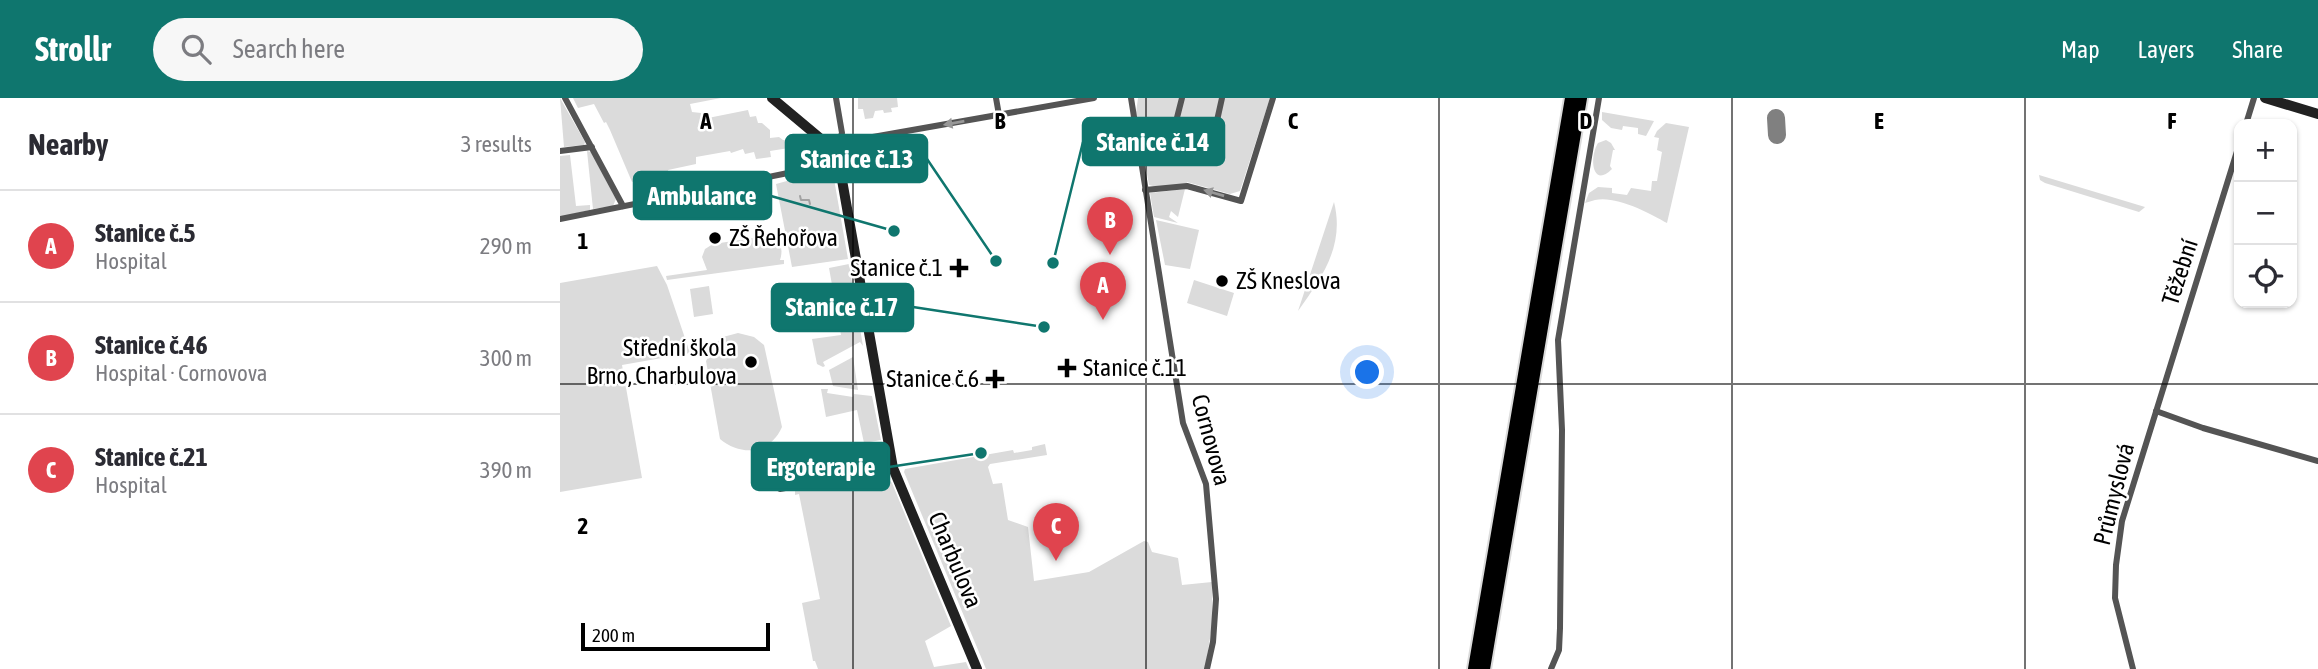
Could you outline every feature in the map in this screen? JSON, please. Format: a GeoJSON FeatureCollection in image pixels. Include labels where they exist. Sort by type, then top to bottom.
{"type":"FeatureCollection","features":[{"type":"Feature","properties":{"kind":"highway"},"geometry":{"type":"LineString","coordinates":[[1474,669],[1570,98]]}},
{"type":"Feature","properties":{"kind":"highway"},"geometry":{"type":"LineString","coordinates":[[1484,669],[1581,98]]}},
{"type":"Feature","properties":{"kind":"street"},"geometry":{"type":"LineString","coordinates":[[565,98],[623,206]]}},
{"type":"Feature","properties":{"kind":"street"},"geometry":{"type":"LineString","coordinates":[[772,98],[827,144]]}},
{"type":"Feature","properties":{"kind":"street"},"geometry":{"type":"LineString","coordinates":[[827,144],[826,156],[830,161],[839,163],[847,156],[836,98]]}},
{"type":"Feature","properties":{"kind":"street"},"geometry":{"type":"LineString","coordinates":[[996,98],[999,115]]}},
{"type":"Feature","properties":{"kind":"street"},"geometry":{"type":"LineString","coordinates":[[827,144],[1094,98]]}},
{"type":"Feature","properties":{"kind":"street","name":"Cornovova"},"geometry":{"type":"LineString","coordinates":[[1131,98],[1183,423],[1206,484],[1216,599],[1213,642],[1207,669]]}},
{"type":"Feature","properties":{"kind":"street"},"geometry":{"type":"LineString","coordinates":[[1169,149],[1182,98]]}},
{"type":"Feature","properties":{"kind":"street"},"geometry":{"type":"LineString","coordinates":[[1212,143],[1222,98]]}},
{"type":"Feature","properties":{"kind":"street"},"geometry":{"type":"LineString","coordinates":[[1145,190],[1187,186],[1241,201],[1273,98]]}},
{"type":"Feature","properties":{"kind":"street"},"geometry":{"type":"LineString","coordinates":[[1551,669],[1559,650],[1560,628],[1562,439],[1558,331],[1599,98]]}},
{"type":"Feature","properties":{"kind":"street"},"geometry":{"type":"LineString","coordinates":[[2248,119],[2254,98]]}},
{"type":"Feature","properties":{"kind":"street"},"geometry":{"type":"LineString","coordinates":[[2265,98],[2318,114]]}},
{"type":"Feature","properties":{"kind":"street"},"geometry":{"type":"LineString","coordinates":[[560,151],[592,147]]}},
{"type":"Feature","properties":{"kind":"street"},"geometry":{"type":"LineString","coordinates":[[560,219],[812,167],[826,156]]}},
{"type":"Feature","properties":{"kind":"street","name":"Těžební"},"geometry":{"type":"LineString","coordinates":[[2156,411],[2234,161]]}},
{"type":"Feature","properties":{"kind":"street","name":"Charbulova"},"geometry":{"type":"LineString","coordinates":[[839,163],[894,468],[977,669]]}},
{"type":"Feature","properties":{"kind":"street"},"geometry":{"type":"LineString","coordinates":[[2156,411],[2203,428],[2318,461]]}},
{"type":"Feature","properties":{"kind":"street","name":"Průmyslová"},"geometry":{"type":"LineString","coordinates":[[2133,669],[2115,598],[2116,565],[2122,521],[2156,411]]}},
{"type":"Feature","properties":{"kind":"street"},"geometry":{"type":"LineString","coordinates":[[780,489],[894,468]]}},
{"type":"Feature","properties":{"kind":"shaded area"},"geometry":{"type":"Polygon","coordinates":[[[560,98],[585,142],[584,145],[564,147],[560,98]]]}},
{"type":"Feature","properties":{"kind":"shaded area"},"geometry":{"type":"Polygon","coordinates":[[[573,98],[721,98],[690,104],[692,112],[701,113],[703,119],[748,110],[750,117],[756,116],[758,123],[770,130],[770,138],[788,140],[789,148],[770,151],[771,157],[756,159],[754,152],[745,154],[743,149],[696,157],[696,164],[668,170],[669,177],[660,179],[660,182],[651,184],[649,174],[632,182],[610,130],[594,104],[578,108],[573,98]]]}},
{"type":"Feature","properties":{"kind":"shaded area"},"geometry":{"type":"Polygon","coordinates":[[[858,98],[897,98],[898,107],[891,108],[892,112],[875,111],[873,118],[865,119],[863,109],[858,109],[858,98]]]}},
{"type":"Feature","properties":{"kind":"shaded area"},"geometry":{"type":"Polygon","coordinates":[[[1138,98],[1270,98],[1240,191],[1230,194],[1187,182],[1186,185],[1149,185],[1136,113],[1138,98]]]}},
{"type":"Feature","properties":{"kind":"shaded area"},"geometry":{"type":"Polygon","coordinates":[[[1602,112],[1654,121],[1646,136],[1638,134],[1638,128],[1611,128],[1602,120],[1602,112]]]}},
{"type":"Feature","properties":{"kind":"shaded area"},"geometry":{"type":"Polygon","coordinates":[[[1666,123],[1689,127],[1667,223],[1622,202],[1603,199],[1585,203],[1589,193],[1598,187],[1612,188],[1612,193],[1627,195],[1631,188],[1651,191],[1652,181],[1657,181],[1662,152],[1657,150],[1659,138],[1654,137],[1666,123]]]}},
{"type":"Feature","properties":{"kind":"shaded area"},"geometry":{"type":"Polygon","coordinates":[[[1606,140],[1615,150],[1610,166],[1612,169],[1600,175],[1594,169],[1595,149],[1598,143],[1606,140]]]}},
{"type":"Feature","properties":{"kind":"shaded area"},"geometry":{"type":"Polygon","coordinates":[[[587,151],[591,152],[616,199],[613,206],[593,209],[587,151]]]}},
{"type":"Feature","properties":{"kind":"shaded area"},"geometry":{"type":"Polygon","coordinates":[[[570,155],[576,206],[590,205],[590,210],[560,217],[560,156],[570,155]]]}},
{"type":"Feature","properties":{"kind":"shaded area"},"geometry":{"type":"Polygon","coordinates":[[[828,171],[833,174],[848,259],[792,267],[776,184],[828,171]]]}},
{"type":"Feature","properties":{"kind":"shaded area"},"geometry":{"type":"Polygon","coordinates":[[[2039,175],[2145,207],[2139,212],[2045,183],[2040,180],[2039,175]]]}},
{"type":"Feature","properties":{"kind":"shaded area"},"geometry":{"type":"Polygon","coordinates":[[[1185,189],[1178,217],[1171,211],[1169,217],[1178,223],[1154,217],[1150,193],[1185,189]]]}},
{"type":"Feature","properties":{"kind":"shaded area"},"geometry":{"type":"Polygon","coordinates":[[[1334,202],[1337,218],[1334,247],[1323,273],[1298,311],[1334,202]]]}},
{"type":"Feature","properties":{"kind":"shaded area"},"geometry":{"type":"Polygon","coordinates":[[[1156,220],[1199,230],[1190,269],[1165,265],[1156,220]]]}},
{"type":"Feature","properties":{"kind":"shaded area"},"geometry":{"type":"Polygon","coordinates":[[[767,236],[780,244],[780,260],[784,260],[784,264],[667,280],[666,276],[707,270],[702,257],[705,249],[713,244],[767,236]]]}},
{"type":"Feature","properties":{"kind":"shaded area"},"geometry":{"type":"Polygon","coordinates":[[[849,264],[863,346],[860,342],[823,362],[823,367],[817,364],[812,339],[841,335],[829,268],[849,264]]]}},
{"type":"Feature","properties":{"kind":"shaded area"},"geometry":{"type":"Polygon","coordinates":[[[657,266],[667,285],[690,353],[622,365],[642,478],[560,492],[560,283],[657,266]]]}},
{"type":"Feature","properties":{"kind":"shaded area"},"geometry":{"type":"Polygon","coordinates":[[[1194,280],[1234,293],[1227,316],[1187,303],[1194,280]]]}},
{"type":"Feature","properties":{"kind":"shaded area"},"geometry":{"type":"Polygon","coordinates":[[[709,286],[713,314],[694,317],[690,289],[709,286]]]}},
{"type":"Feature","properties":{"kind":"shaded area"},"geometry":{"type":"Polygon","coordinates":[[[738,333],[754,337],[764,345],[782,427],[770,443],[755,450],[737,449],[720,439],[706,361],[716,343],[723,337],[738,333]]]}},
{"type":"Feature","properties":{"kind":"shaded area"},"geometry":{"type":"Polygon","coordinates":[[[853,357],[858,390],[833,386],[829,370],[853,357]]]}},
{"type":"Feature","properties":{"kind":"shaded area"},"geometry":{"type":"Polygon","coordinates":[[[821,389],[828,389],[827,393],[853,397],[854,394],[872,396],[881,440],[864,443],[857,410],[826,417],[821,389]]]}},
{"type":"Feature","properties":{"kind":"shaded area"},"geometry":{"type":"Polygon","coordinates":[[[1045,444],[1047,455],[990,464],[988,467],[993,484],[1002,483],[1008,520],[1028,527],[1034,581],[1089,572],[1144,541],[1148,542],[1152,552],[1178,558],[1182,585],[1212,582],[1212,626],[1205,669],[986,669],[904,472],[905,469],[1013,450],[1014,453],[1032,450],[1032,447],[1045,444]]]}},
{"type":"Feature","properties":{"kind":"shaded area"},"geometry":{"type":"Polygon","coordinates":[[[880,475],[887,477],[892,483],[951,626],[925,641],[934,667],[966,662],[969,669],[818,669],[813,661],[802,603],[820,599],[799,494],[795,495],[795,491],[880,475]]]}},
{"type":"Feature","properties":{"kind":"waterway"},"geometry":{"type":"LineString","coordinates":[[800,196],[801,200],[809,200],[810,204]]}},
{"type":"Feature","properties":{"kind":"taxiway"},"geometry":{"type":"LineString","coordinates":[[1776,118],[1777,135]]}},
{"type":"Feature","properties":{"kind":"place","name":"Ambulance"},"geometry":{"type":"Point","coordinates":[894,231]}},
{"type":"Feature","properties":{"kind":"place","name":"ZŠ Řehořova"},"geometry":{"type":"Point","coordinates":[715,238]}},
{"type":"Feature","properties":{"kind":"place","name":"Stanice č.46"},"geometry":{"type":"Point","coordinates":[1110,255]}},
{"type":"Feature","properties":{"kind":"place","name":"Stanice č.13"},"geometry":{"type":"Point","coordinates":[996,261]}},
{"type":"Feature","properties":{"kind":"place","name":"Stanice č.14"},"geometry":{"type":"Point","coordinates":[1053,263]}},
{"type":"Feature","properties":{"kind":"place","name":"Stanice č.1"},"geometry":{"type":"Point","coordinates":[959,268]}},
{"type":"Feature","properties":{"kind":"place","name":"ZŠ Kneslova"},"geometry":{"type":"Point","coordinates":[1222,281]}},
{"type":"Feature","properties":{"kind":"place","name":"Stanice č.5"},"geometry":{"type":"Point","coordinates":[1103,320]}},
{"type":"Feature","properties":{"kind":"place","name":"Stanice č.17"},"geometry":{"type":"Point","coordinates":[1044,327]}},
{"type":"Feature","properties":{"kind":"place","name":"Střední škola Brno, Charbulova"},"geometry":{"type":"Point","coordinates":[751,362]}},
{"type":"Feature","properties":{"kind":"place","name":"Stanice č.11"},"geometry":{"type":"Point","coordinates":[1067,368]}},
{"type":"Feature","properties":{"kind":"place","name":"Stanice č.6"},"geometry":{"type":"Point","coordinates":[995,379]}},
{"type":"Feature","properties":{"kind":"place","name":"Ergoterapie"},"geometry":{"type":"Point","coordinates":[981,453]}},
{"type":"Feature","properties":{"kind":"place","name":"Stanice č.21"},"geometry":{"type":"Point","coordinates":[1056,561]}}]}
